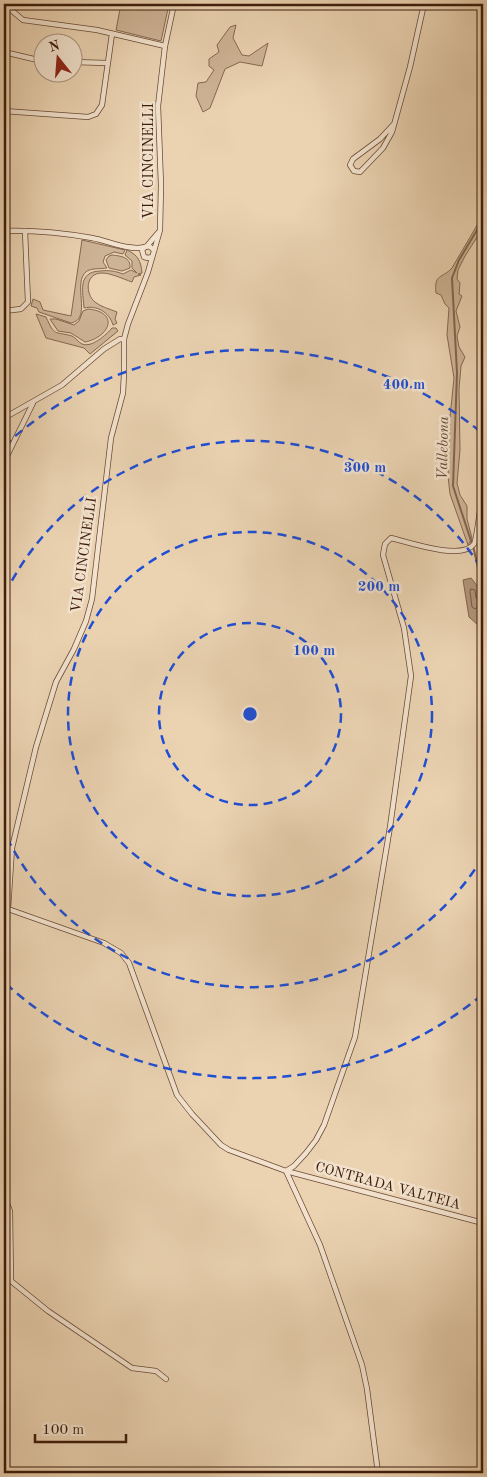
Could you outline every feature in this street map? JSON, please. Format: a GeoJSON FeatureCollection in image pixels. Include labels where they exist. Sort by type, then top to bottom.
{"type":"FeatureCollection","features":[{"type":"Feature","properties":{"kind":"street"},"geometry":{"type":"LineString","coordinates":[[5,4],[23,20],[97,30],[165,46]]}},
{"type":"Feature","properties":{"kind":"street","name":"VIA CINCINELLI"},"geometry":{"type":"LineString","coordinates":[[154,250],[160,230],[161,185],[158,106],[165,46],[174,4]]}},
{"type":"Feature","properties":{"kind":"street"},"geometry":{"type":"LineString","coordinates":[[393,125],[380,139],[353,159],[350,165],[354,171],[360,172],[387,143],[393,125],[410,67],[424,4]]}},
{"type":"Feature","properties":{"kind":"street"},"geometry":{"type":"LineString","coordinates":[[4,111],[88,117],[96,114],[102,106],[112,34]]}},
{"type":"Feature","properties":{"kind":"street"},"geometry":{"type":"LineString","coordinates":[[4,52],[32,59]]}},
{"type":"Feature","properties":{"kind":"street"},"geometry":{"type":"LineString","coordinates":[[82,62],[108,63]]}},
{"type":"Feature","properties":{"kind":"street","name":"VIA CINCINELLI"},"geometry":{"type":"LineString","coordinates":[[146,246],[160,230]]}},
{"type":"Feature","properties":{"kind":"street"},"geometry":{"type":"LineString","coordinates":[[4,231],[70,234],[136,248],[146,246],[154,250],[152,257],[143,256],[136,248]]}},
{"type":"Feature","properties":{"kind":"street"},"geometry":{"type":"LineString","coordinates":[[4,310],[22,309],[28,302],[25,231]]}},
{"type":"Feature","properties":{"kind":"street"},"geometry":{"type":"LineString","coordinates":[[146,246],[142,250],[148,272]]}},
{"type":"Feature","properties":{"kind":"street","name":"VIA CINCINELLI"},"geometry":{"type":"LineString","coordinates":[[4,924],[8,910],[12,848],[36,747],[56,682],[74,649],[86,621],[92,599],[111,438],[123,393],[124,339],[152,257]]}},
{"type":"Feature","properties":{"kind":"street"},"geometry":{"type":"LineString","coordinates":[[4,418],[62,385],[104,349],[120,339],[124,339]]}},
{"type":"Feature","properties":{"kind":"street"},"geometry":{"type":"LineString","coordinates":[[4,462],[33,402]]}},
{"type":"Feature","properties":{"kind":"street"},"geometry":{"type":"LineString","coordinates":[[378,1473],[362,1365],[320,1244],[286,1171],[294,1166],[306,1153],[324,1125],[355,1037],[390,827],[411,676],[404,628],[384,555],[386,544],[391,538],[446,551],[461,551],[470,548],[474,544],[483,490]]}},
{"type":"Feature","properties":{"kind":"street","name":"CONTRADA VALTEIA"},"geometry":{"type":"LineString","coordinates":[[8,910],[104,943],[122,953],[129,963],[177,1096],[221,1145],[229,1150],[286,1171],[483,1223]]}},
{"type":"Feature","properties":{"kind":"street"},"geometry":{"type":"LineString","coordinates":[[4,1196],[10,1211],[11,1281],[48,1311],[132,1368],[156,1371],[166,1379]]}},
{"type":"Feature","properties":{"kind":"shaded area"},"geometry":{"type":"Polygon","coordinates":[[[121,4],[169,4],[161,41],[116,30],[121,4]]]}},
{"type":"Feature","properties":{"kind":"shaded area"},"geometry":{"type":"Polygon","coordinates":[[[236,25],[233,38],[242,55],[249,56],[268,43],[262,66],[240,62],[225,69],[210,108],[203,112],[196,96],[198,83],[206,82],[214,70],[209,66],[209,59],[219,52],[217,45],[230,27],[236,25]]]}},
{"type":"Feature","properties":{"kind":"shaded area"},"geometry":{"type":"Polygon","coordinates":[[[483,215],[483,228],[465,256],[458,270],[457,279],[460,283],[459,294],[462,296],[456,311],[460,327],[457,336],[459,347],[465,357],[461,366],[459,389],[460,450],[457,483],[460,495],[467,506],[467,519],[472,538],[468,545],[450,494],[448,476],[450,417],[454,378],[447,335],[449,308],[441,295],[436,293],[436,282],[439,277],[452,268],[483,215]]]}},
{"type":"Feature","properties":{"kind":"shaded area"},"geometry":{"type":"Polygon","coordinates":[[[82,240],[125,250],[123,254],[114,252],[105,256],[103,262],[107,268],[89,270],[83,276],[81,283],[82,308],[81,315],[77,320],[71,323],[39,312],[37,308],[31,306],[33,299],[40,302],[43,310],[71,316],[82,240]]]}},
{"type":"Feature","properties":{"kind":"shaded area"},"geometry":{"type":"Polygon","coordinates":[[[127,250],[138,259],[142,273],[138,274],[141,275],[134,277],[132,282],[109,274],[96,274],[92,276],[88,284],[89,294],[95,302],[117,312],[115,319],[117,323],[113,325],[109,316],[102,310],[89,307],[84,308],[83,284],[88,275],[93,272],[115,271],[123,274],[131,270],[137,273],[132,268],[132,261],[125,255],[127,250]]]}},
{"type":"Feature","properties":{"kind":"shaded area"},"geometry":{"type":"Polygon","coordinates":[[[112,255],[127,259],[130,268],[122,271],[109,268],[106,260],[112,255]]]}},
{"type":"Feature","properties":{"kind":"shaded area"},"geometry":{"type":"Polygon","coordinates":[[[88,309],[105,315],[108,319],[108,325],[101,335],[85,342],[71,333],[58,331],[50,319],[74,325],[79,321],[83,311],[88,309]]]}},
{"type":"Feature","properties":{"kind":"shaded area"},"geometry":{"type":"Polygon","coordinates":[[[36,314],[46,317],[51,328],[56,332],[72,336],[86,345],[94,343],[112,328],[116,328],[118,331],[90,354],[84,348],[46,338],[36,314]]]}},
{"type":"Feature","properties":{"kind":"water"},"geometry":{"type":"Polygon","coordinates":[[[471,578],[479,590],[482,600],[478,625],[469,617],[463,580],[471,578]]]}},
{"type":"Feature","properties":{"kind":"waterway","name":"Vallebona"},"geometry":{"type":"LineString","coordinates":[[483,220],[459,260],[452,278],[457,373],[453,486],[474,550],[483,591]]}}]}
